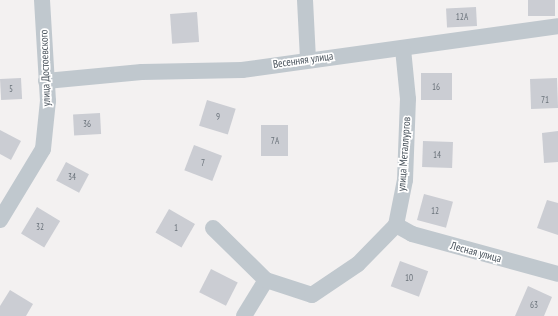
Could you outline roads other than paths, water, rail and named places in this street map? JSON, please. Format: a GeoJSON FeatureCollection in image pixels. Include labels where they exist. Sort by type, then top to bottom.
{"type":"FeatureCollection","features":[{"type":"Feature","properties":{"kind":"street","name":"улица Достоевского"},"geometry":{"type":"LineString","coordinates":[[0,220],[43,149],[46,81],[42,0]]}},
{"type":"Feature","properties":{"kind":"street"},"geometry":{"type":"LineString","coordinates":[[306,0],[308,59]]}},
{"type":"Feature","properties":{"kind":"street","name":"Весенняя улица"},"geometry":{"type":"LineString","coordinates":[[46,81],[142,72],[242,70],[308,59],[403,49],[558,26]]}},
{"type":"Feature","properties":{"kind":"street","name":"улица Металлургов"},"geometry":{"type":"LineString","coordinates":[[396,225],[405,180],[408,99],[403,49]]}},
{"type":"Feature","properties":{"kind":"street"},"geometry":{"type":"LineString","coordinates":[[213,228],[266,280],[312,295],[358,264],[396,225]]}},
{"type":"Feature","properties":{"kind":"street","name":"Лесная улица"},"geometry":{"type":"LineString","coordinates":[[396,225],[412,234],[558,274]]}},
{"type":"Feature","properties":{"kind":"street"},"geometry":{"type":"LineString","coordinates":[[244,316],[266,280]]}}]}
